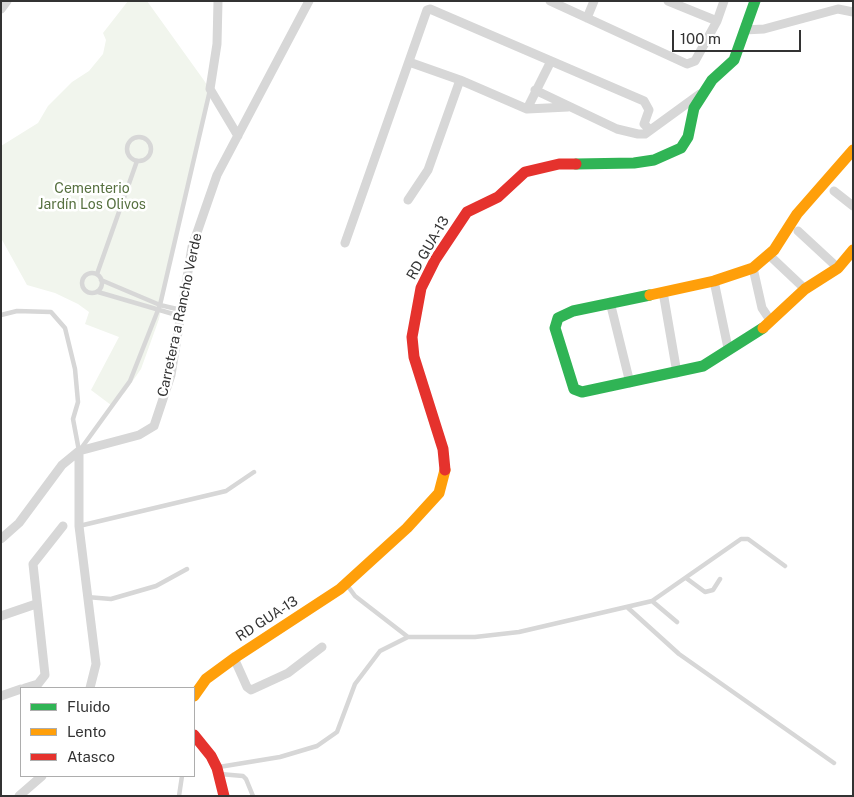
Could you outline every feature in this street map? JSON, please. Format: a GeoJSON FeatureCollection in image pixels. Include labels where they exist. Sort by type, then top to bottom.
{"type":"FeatureCollection","features":[{"type":"Feature","properties":{"kind":"main road","name":"RD GUA-13"},"geometry":{"type":"LineString","coordinates":[[195,695],[206,679],[234,658],[346,584],[407,528],[439,493],[445,474],[443,449],[414,357],[412,337],[421,288],[435,260],[467,212],[498,197],[525,172],[559,164],[634,163],[654,160],[681,148],[688,137],[694,108],[712,80],[734,60],[755,1]]}},
{"type":"Feature","properties":{"kind":"main road"},"geometry":{"type":"LineString","coordinates":[[853,150],[796,214],[770,256],[753,268],[714,281],[573,311],[558,318],[555,328],[570,382],[574,389],[582,392],[703,366],[728,348],[760,330],[805,289],[838,268],[853,250]]}},
{"type":"Feature","properties":{"kind":"main road"},"geometry":{"type":"LineString","coordinates":[[195,736],[211,756],[218,771],[224,796]]}},
{"type":"Feature","properties":{"kind":"street"},"geometry":{"type":"LineString","coordinates":[[1,9],[7,1]]}},
{"type":"Feature","properties":{"kind":"street"},"geometry":{"type":"LineString","coordinates":[[218,1],[217,44],[210,90],[238,136]]}},
{"type":"Feature","properties":{"kind":"street","name":"Carretera a Rancho Verde"},"geometry":{"type":"LineString","coordinates":[[1,539],[19,523],[62,465],[79,451],[139,436],[154,426],[171,375],[192,247],[216,176],[309,1]]}},
{"type":"Feature","properties":{"kind":"street"},"geometry":{"type":"LineString","coordinates":[[550,1],[565,4],[587,18],[687,64],[695,61],[717,21],[724,1]]}},
{"type":"Feature","properties":{"kind":"street"},"geometry":{"type":"LineString","coordinates":[[587,18],[594,1]]}},
{"type":"Feature","properties":{"kind":"street"},"geometry":{"type":"LineString","coordinates":[[668,1],[717,21]]}},
{"type":"Feature","properties":{"kind":"street"},"geometry":{"type":"LineString","coordinates":[[345,243],[427,10],[430,9],[644,101],[649,110],[644,125],[650,130]]}},
{"type":"Feature","properties":{"kind":"street"},"geometry":{"type":"LineString","coordinates":[[744,30],[764,28],[838,9],[853,12]]}},
{"type":"Feature","properties":{"kind":"street"},"geometry":{"type":"LineString","coordinates":[[527,109],[535,90],[552,61]]}},
{"type":"Feature","properties":{"kind":"street"},"geometry":{"type":"LineString","coordinates":[[409,62],[460,80],[527,109],[568,107]]}},
{"type":"Feature","properties":{"kind":"street"},"geometry":{"type":"LineString","coordinates":[[408,200],[428,170],[460,80]]}},
{"type":"Feature","properties":{"kind":"street"},"geometry":{"type":"LineString","coordinates":[[535,90],[617,129],[638,134],[645,134],[704,92]]}},
{"type":"Feature","properties":{"kind":"street"},"geometry":{"type":"LineString","coordinates":[[834,191],[853,206]]}},
{"type":"Feature","properties":{"kind":"street"},"geometry":{"type":"LineString","coordinates":[[798,231],[838,268]]}},
{"type":"Feature","properties":{"kind":"street"},"geometry":{"type":"LineString","coordinates":[[770,256],[805,289]]}},
{"type":"Feature","properties":{"kind":"street"},"geometry":{"type":"LineString","coordinates":[[753,268],[762,308],[770,320]]}},
{"type":"Feature","properties":{"kind":"street"},"geometry":{"type":"LineString","coordinates":[[714,281],[728,348]]}},
{"type":"Feature","properties":{"kind":"street"},"geometry":{"type":"LineString","coordinates":[[663,292],[677,373]]}},
{"type":"Feature","properties":{"kind":"street"},"geometry":{"type":"LineString","coordinates":[[610,302],[630,383]]}},
{"type":"Feature","properties":{"kind":"street"},"geometry":{"type":"LineString","coordinates":[[79,451],[79,526],[96,664],[90,687]]}},
{"type":"Feature","properties":{"kind":"street"},"geometry":{"type":"LineString","coordinates":[[29,687],[38,684],[45,674],[32,564],[63,526]]}},
{"type":"Feature","properties":{"kind":"street"},"geometry":{"type":"LineString","coordinates":[[1,616],[36,604]]}},
{"type":"Feature","properties":{"kind":"street"},"geometry":{"type":"LineString","coordinates":[[234,658],[247,688],[251,690],[288,673],[322,647]]}},
{"type":"Feature","properties":{"kind":"street"},"geometry":{"type":"LineString","coordinates":[[1,696],[20,690]]}},
{"type":"Feature","properties":{"kind":"street"},"geometry":{"type":"LineString","coordinates":[[19,796],[41,777]]}},
{"type":"Feature","properties":{"kind":"lane"},"geometry":{"type":"LineString","coordinates":[[79,451],[130,381],[159,307],[210,90]]}},
{"type":"Feature","properties":{"kind":"lane"},"geometry":{"type":"LineString","coordinates":[[134,138],[141,138],[150,145],[150,153],[145,159],[137,161],[130,158],[127,147],[134,138]]}},
{"type":"Feature","properties":{"kind":"lane"},"geometry":{"type":"LineString","coordinates":[[97,274],[137,161]]}},
{"type":"Feature","properties":{"kind":"lane"},"geometry":{"type":"LineString","coordinates":[[97,274],[101,280],[159,307]]}},
{"type":"Feature","properties":{"kind":"lane"},"geometry":{"type":"LineString","coordinates":[[97,274],[86,275],[82,284],[87,292],[98,292],[180,313]]}},
{"type":"Feature","properties":{"kind":"lane"},"geometry":{"type":"LineString","coordinates":[[98,292],[101,288],[101,280]]}},
{"type":"Feature","properties":{"kind":"lane"},"geometry":{"type":"LineString","coordinates":[[1,315],[17,311],[51,312],[65,328],[75,370],[78,402],[73,419],[79,451]]}},
{"type":"Feature","properties":{"kind":"lane"},"geometry":{"type":"LineString","coordinates":[[79,526],[226,491],[254,472]]}},
{"type":"Feature","properties":{"kind":"lane"},"geometry":{"type":"LineString","coordinates":[[218,771],[280,757],[316,746],[337,732],[355,684],[380,651],[408,637],[475,637],[519,632],[652,601],[740,539],[748,539],[785,566]]}},
{"type":"Feature","properties":{"kind":"lane"},"geometry":{"type":"LineString","coordinates":[[88,597],[111,599],[156,586],[187,569]]}},
{"type":"Feature","properties":{"kind":"lane"},"geometry":{"type":"LineString","coordinates":[[686,578],[705,592],[713,590],[720,579]]}},
{"type":"Feature","properties":{"kind":"lane"},"geometry":{"type":"LineString","coordinates":[[346,584],[355,596],[408,637]]}},
{"type":"Feature","properties":{"kind":"lane"},"geometry":{"type":"LineString","coordinates":[[652,601],[678,622]]}},
{"type":"Feature","properties":{"kind":"lane"},"geometry":{"type":"LineString","coordinates":[[628,607],[679,654],[834,763]]}},
{"type":"Feature","properties":{"kind":"lane"},"geometry":{"type":"LineString","coordinates":[[218,771],[243,776],[253,796]]}},
{"type":"Feature","properties":{"kind":"lane"},"geometry":{"type":"LineString","coordinates":[[179,796],[182,777]]}},
{"type":"Feature","properties":{"kind":"green space","name":"Cementerio Jardín Los Olivos"},"geometry":{"type":"Polygon","coordinates":[[[128,1],[147,1],[207,85],[207,97],[159,319],[141,369],[125,392],[111,405],[91,390],[119,337],[85,324],[89,312],[78,304],[55,293],[27,285],[1,238],[1,146],[38,123],[48,106],[72,82],[89,71],[103,54],[106,40],[103,33],[128,1]]]}},
{"type":"Feature","properties":{"kind":"traffic: fast"},"geometry":{"type":"LineString","coordinates":[[576,164],[634,163],[654,160],[681,148],[688,137],[694,108],[712,80],[734,60],[755,1]]}},
{"type":"Feature","properties":{"kind":"traffic: fast"},"geometry":{"type":"LineString","coordinates":[[650,295],[573,311],[558,318],[555,328],[574,389],[582,392],[703,366],[763,328]]}},
{"type":"Feature","properties":{"kind":"traffic: slow"},"geometry":{"type":"LineString","coordinates":[[650,295],[714,281],[753,268],[774,250],[797,214],[853,150]]}},
{"type":"Feature","properties":{"kind":"traffic: slow"},"geometry":{"type":"LineString","coordinates":[[763,328],[805,289],[838,268],[853,250]]}},
{"type":"Feature","properties":{"kind":"traffic: slow"},"geometry":{"type":"LineString","coordinates":[[195,695],[206,679],[236,657],[340,589],[407,528],[439,493],[445,470]]}},
{"type":"Feature","properties":{"kind":"traffic: jam"},"geometry":{"type":"LineString","coordinates":[[445,470],[443,449],[414,357],[412,337],[421,288],[435,260],[467,212],[498,197],[525,172],[559,164],[576,164]]}},
{"type":"Feature","properties":{"kind":"traffic: jam"},"geometry":{"type":"LineString","coordinates":[[195,736],[211,756],[217,768],[224,796]]}}]}
